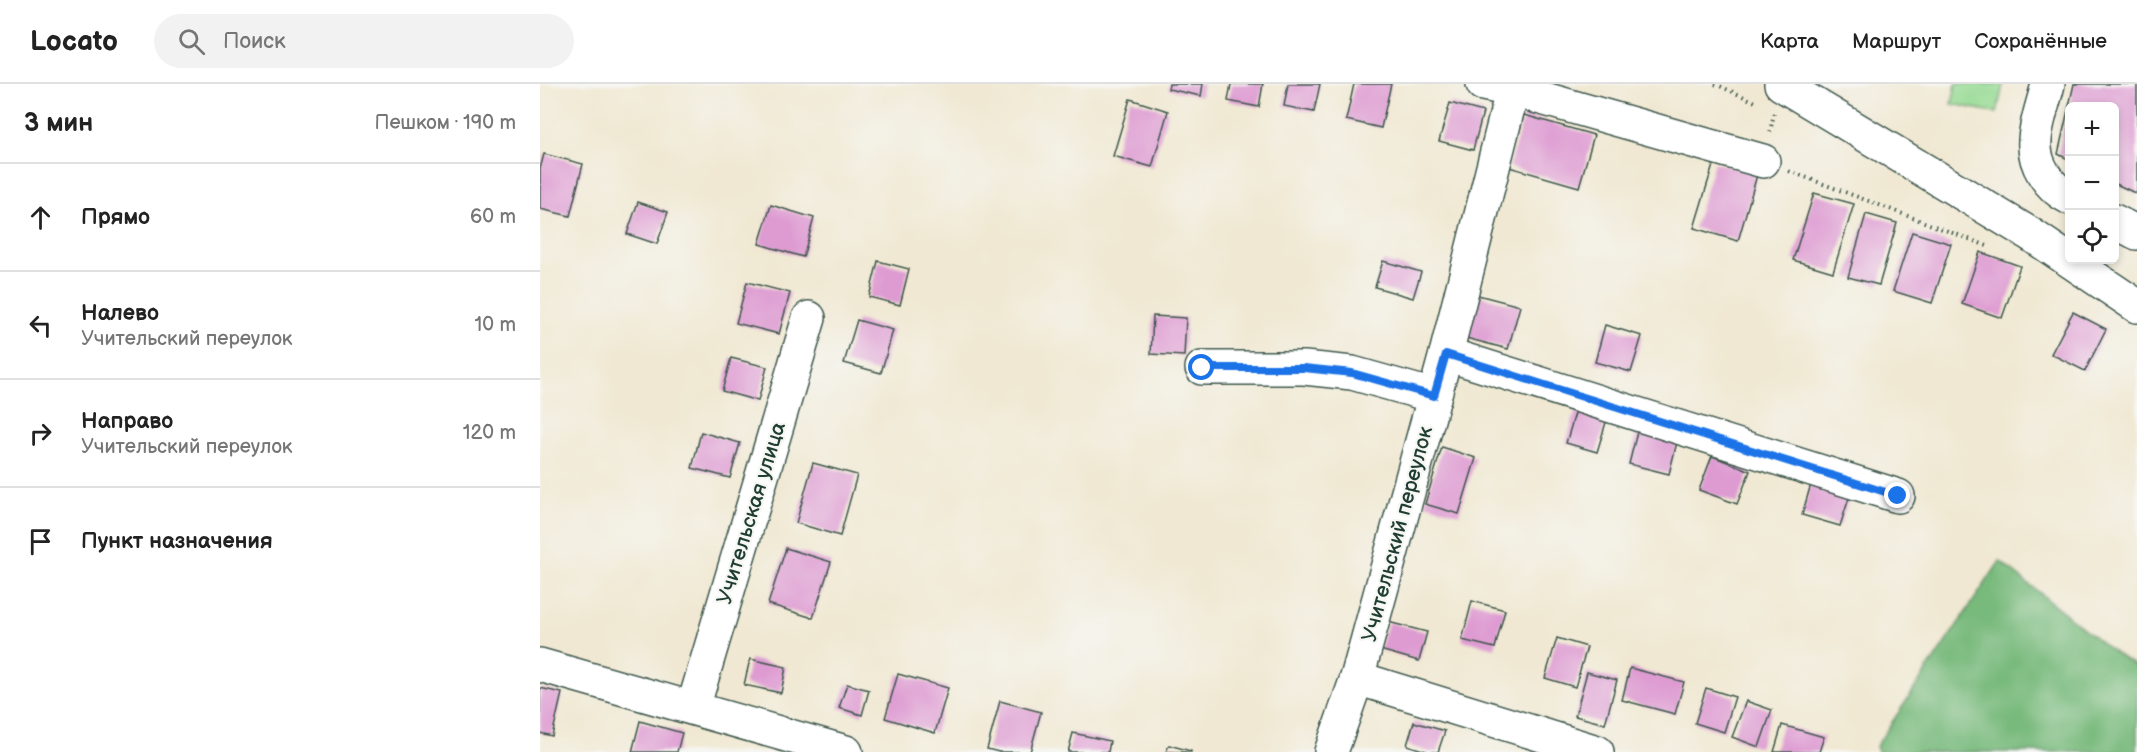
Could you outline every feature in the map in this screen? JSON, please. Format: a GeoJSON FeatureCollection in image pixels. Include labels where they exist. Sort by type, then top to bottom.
{"type":"FeatureCollection","features":[{"type":"Feature","properties":{"kind":"street"},"geometry":{"type":"LineString","coordinates":[[2048,84],[2035,140],[2036,150],[2046,178],[2065,196]]}},
{"type":"Feature","properties":{"kind":"street"},"geometry":{"type":"LineString","coordinates":[[1504,86],[1762,161]]}},
{"type":"Feature","properties":{"kind":"street","name":"Учительский переулок"},"geometry":{"type":"LineString","coordinates":[[1331,752],[1357,678],[1446,354],[1504,86]]}},
{"type":"Feature","properties":{"kind":"street"},"geometry":{"type":"LineString","coordinates":[[1773,100],[2030,234],[2137,306]]}},
{"type":"Feature","properties":{"kind":"street"},"geometry":{"type":"LineString","coordinates":[[2119,223],[2137,233]]}},
{"type":"Feature","properties":{"kind":"street","name":"Учительская улица"},"geometry":{"type":"LineString","coordinates":[[693,708],[809,318]]}},
{"type":"Feature","properties":{"kind":"street"},"geometry":{"type":"LineString","coordinates":[[1446,354],[1898,496]]}},
{"type":"Feature","properties":{"kind":"street"},"geometry":{"type":"LineString","coordinates":[[1202,368],[1304,368],[1352,373],[1434,396]]}},
{"type":"Feature","properties":{"kind":"street"},"geometry":{"type":"LineString","coordinates":[[540,664],[846,752]]}},
{"type":"Feature","properties":{"kind":"street"},"geometry":{"type":"LineString","coordinates":[[1357,678],[1597,752]]}},
{"type":"Feature","properties":{"kind":"path"},"geometry":{"type":"LineString","coordinates":[[1714,84],[1773,100],[1762,161],[1998,250]]}},
{"type":"Feature","properties":{"kind":"green space"},"geometry":{"type":"Polygon","coordinates":[[[1956,84],[2003,84],[1997,113],[1952,104],[1956,84]]]}},
{"type":"Feature","properties":{"kind":"green space"},"geometry":{"type":"Polygon","coordinates":[[[2000,561],[2113,652],[2137,667],[2137,752],[1878,752],[1876,746],[2000,561]]]}},
{"type":"Feature","properties":{"kind":"building"},"geometry":{"type":"Polygon","coordinates":[[[1169,84],[1203,84],[1201,96],[1168,89],[1169,84]]]}},
{"type":"Feature","properties":{"kind":"building"},"geometry":{"type":"Polygon","coordinates":[[[1231,84],[1263,84],[1259,107],[1228,101],[1231,84]]]}},
{"type":"Feature","properties":{"kind":"building"},"geometry":{"type":"Polygon","coordinates":[[[1288,84],[1320,84],[1314,112],[1284,106],[1288,84]]]}},
{"type":"Feature","properties":{"kind":"building"},"geometry":{"type":"Polygon","coordinates":[[[1354,84],[1391,84],[1381,128],[1346,120],[1354,84]]]}},
{"type":"Feature","properties":{"kind":"building"},"geometry":{"type":"Polygon","coordinates":[[[2074,84],[2137,84],[2137,194],[2119,185],[2119,102],[2070,102],[2074,84]]]}},
{"type":"Feature","properties":{"kind":"building"},"geometry":{"type":"Polygon","coordinates":[[[1130,99],[1168,111],[1152,167],[1113,156],[1130,99]]]}},
{"type":"Feature","properties":{"kind":"building"},"geometry":{"type":"Polygon","coordinates":[[[1450,103],[1483,112],[1473,150],[1439,141],[1450,103]]]}},
{"type":"Feature","properties":{"kind":"building"},"geometry":{"type":"Polygon","coordinates":[[[1524,115],[1594,135],[1579,187],[1509,167],[1524,115]]]}},
{"type":"Feature","properties":{"kind":"building"},"geometry":{"type":"Polygon","coordinates":[[[2065,123],[2065,158],[2058,154],[2065,123]]]}},
{"type":"Feature","properties":{"kind":"building"},"geometry":{"type":"Polygon","coordinates":[[[544,154],[583,164],[570,216],[540,209],[540,169],[544,154]]]}},
{"type":"Feature","properties":{"kind":"building"},"geometry":{"type":"Polygon","coordinates":[[[1714,162],[1757,175],[1738,241],[1694,228],[1714,162]]]}},
{"type":"Feature","properties":{"kind":"building"},"geometry":{"type":"Polygon","coordinates":[[[1814,193],[1854,204],[1833,272],[1793,260],[1814,193]]]}},
{"type":"Feature","properties":{"kind":"building"},"geometry":{"type":"Polygon","coordinates":[[[638,202],[668,212],[657,244],[627,234],[638,202]]]}},
{"type":"Feature","properties":{"kind":"building"},"geometry":{"type":"Polygon","coordinates":[[[771,205],[814,218],[803,257],[759,244],[771,205]]]}},
{"type":"Feature","properties":{"kind":"building"},"geometry":{"type":"Polygon","coordinates":[[[1866,214],[1897,223],[1879,285],[1848,277],[1866,214]]]}},
{"type":"Feature","properties":{"kind":"building"},"geometry":{"type":"Polygon","coordinates":[[[1912,232],[1951,244],[1932,303],[1893,291],[1912,232]]]}},
{"type":"Feature","properties":{"kind":"building"},"geometry":{"type":"Polygon","coordinates":[[[1980,252],[2020,266],[2002,318],[1962,304],[1980,252]]]}},
{"type":"Feature","properties":{"kind":"building"},"geometry":{"type":"Polygon","coordinates":[[[878,261],[909,269],[900,305],[869,297],[878,261]]]}},
{"type":"Feature","properties":{"kind":"building"},"geometry":{"type":"Polygon","coordinates":[[[1383,261],[1421,272],[1413,298],[1375,287],[1383,261]]]}},
{"type":"Feature","properties":{"kind":"building"},"geometry":{"type":"Polygon","coordinates":[[[747,282],[790,293],[779,334],[736,323],[747,282]]]}},
{"type":"Feature","properties":{"kind":"building"},"geometry":{"type":"Polygon","coordinates":[[[1478,295],[1520,306],[1508,349],[1466,338],[1478,295]]]}},
{"type":"Feature","properties":{"kind":"building"},"geometry":{"type":"Polygon","coordinates":[[[2073,312],[2106,329],[2085,371],[2051,354],[2073,312]]]}},
{"type":"Feature","properties":{"kind":"building"},"geometry":{"type":"Polygon","coordinates":[[[1153,316],[1186,318],[1184,356],[1151,354],[1153,316]]]}},
{"type":"Feature","properties":{"kind":"building"},"geometry":{"type":"Polygon","coordinates":[[[857,320],[893,330],[881,373],[844,363],[857,320]]]}},
{"type":"Feature","properties":{"kind":"building"},"geometry":{"type":"Polygon","coordinates":[[[1605,325],[1642,336],[1631,372],[1595,362],[1605,325]]]}},
{"type":"Feature","properties":{"kind":"building"},"geometry":{"type":"Polygon","coordinates":[[[731,358],[767,367],[758,401],[722,391],[731,358]]]}},
{"type":"Feature","properties":{"kind":"building"},"geometry":{"type":"Polygon","coordinates":[[[1576,410],[1607,419],[1597,452],[1566,443],[1576,410]]]}},
{"type":"Feature","properties":{"kind":"building"},"geometry":{"type":"Polygon","coordinates":[[[701,432],[740,443],[730,478],[692,468],[701,432]]]}},
{"type":"Feature","properties":{"kind":"building"},"geometry":{"type":"Polygon","coordinates":[[[1637,432],[1677,442],[1669,474],[1629,464],[1637,432]]]}},
{"type":"Feature","properties":{"kind":"building"},"geometry":{"type":"Polygon","coordinates":[[[1442,447],[1476,458],[1459,514],[1425,504],[1442,447]]]}},
{"type":"Feature","properties":{"kind":"building"},"geometry":{"type":"Polygon","coordinates":[[[1712,456],[1750,471],[1737,504],[1699,490],[1712,456]]]}},
{"type":"Feature","properties":{"kind":"building"},"geometry":{"type":"Polygon","coordinates":[[[813,463],[857,475],[840,536],[796,523],[813,463]]]}},
{"type":"Feature","properties":{"kind":"building"},"geometry":{"type":"Polygon","coordinates":[[[1811,484],[1850,495],[1840,526],[1802,515],[1811,484]]]}},
{"type":"Feature","properties":{"kind":"building"},"geometry":{"type":"Polygon","coordinates":[[[786,548],[831,562],[813,618],[768,604],[786,548]]]}},
{"type":"Feature","properties":{"kind":"building"},"geometry":{"type":"Polygon","coordinates":[[[1472,601],[1505,610],[1495,648],[1462,640],[1472,601]]]}},
{"type":"Feature","properties":{"kind":"building"},"geometry":{"type":"Polygon","coordinates":[[[1388,622],[1427,632],[1419,661],[1380,650],[1388,622]]]}},
{"type":"Feature","properties":{"kind":"building"},"geometry":{"type":"Polygon","coordinates":[[[1557,638],[1587,647],[1575,687],[1545,678],[1557,638]]]}},
{"type":"Feature","properties":{"kind":"building"},"geometry":{"type":"Polygon","coordinates":[[[750,659],[786,667],[781,693],[744,685],[750,659]]]}},
{"type":"Feature","properties":{"kind":"building"},"geometry":{"type":"Polygon","coordinates":[[[1630,668],[1684,682],[1675,714],[1622,700],[1630,668]]]}},
{"type":"Feature","properties":{"kind":"building"},"geometry":{"type":"Polygon","coordinates":[[[1587,672],[1617,680],[1605,724],[1575,716],[1587,672]]]}},
{"type":"Feature","properties":{"kind":"building"},"geometry":{"type":"Polygon","coordinates":[[[898,674],[948,688],[935,733],[885,718],[898,674]]]}},
{"type":"Feature","properties":{"kind":"building"},"geometry":{"type":"Polygon","coordinates":[[[847,684],[869,690],[862,715],[839,708],[847,684]]]}},
{"type":"Feature","properties":{"kind":"building"},"geometry":{"type":"Polygon","coordinates":[[[540,688],[562,693],[552,736],[540,733],[540,688]]]}},
{"type":"Feature","properties":{"kind":"building"},"geometry":{"type":"Polygon","coordinates":[[[1706,688],[1735,697],[1724,732],[1695,723],[1706,688]]]}},
{"type":"Feature","properties":{"kind":"building"},"geometry":{"type":"Polygon","coordinates":[[[1000,701],[1041,712],[1030,752],[999,752],[987,749],[1000,701]]]}},
{"type":"Feature","properties":{"kind":"building"},"geometry":{"type":"Polygon","coordinates":[[[1746,701],[1772,710],[1759,747],[1732,737],[1746,701]]]}},
{"type":"Feature","properties":{"kind":"building"},"geometry":{"type":"Polygon","coordinates":[[[640,721],[682,733],[677,752],[632,752],[640,721]]]}},
{"type":"Feature","properties":{"kind":"building"},"geometry":{"type":"Polygon","coordinates":[[[1414,722],[1445,731],[1438,752],[1429,752],[1407,745],[1414,722]]]}},
{"type":"Feature","properties":{"kind":"building"},"geometry":{"type":"Polygon","coordinates":[[[1782,725],[1824,737],[1819,752],[1774,752],[1782,725]]]}},
{"type":"Feature","properties":{"kind":"building"},"geometry":{"type":"Polygon","coordinates":[[[1073,733],[1110,741],[1108,752],[1068,752],[1073,733]]]}},
{"type":"Feature","properties":{"kind":"building"},"geometry":{"type":"Polygon","coordinates":[[[1169,745],[1191,751],[1191,752],[1166,752],[1169,745]]]}},
{"type":"Feature","properties":{"kind":"route"},"geometry":{"type":"LineString","coordinates":[[1202,368],[1304,368],[1352,373],[1434,396],[1446,354],[1898,496]]}}]}
